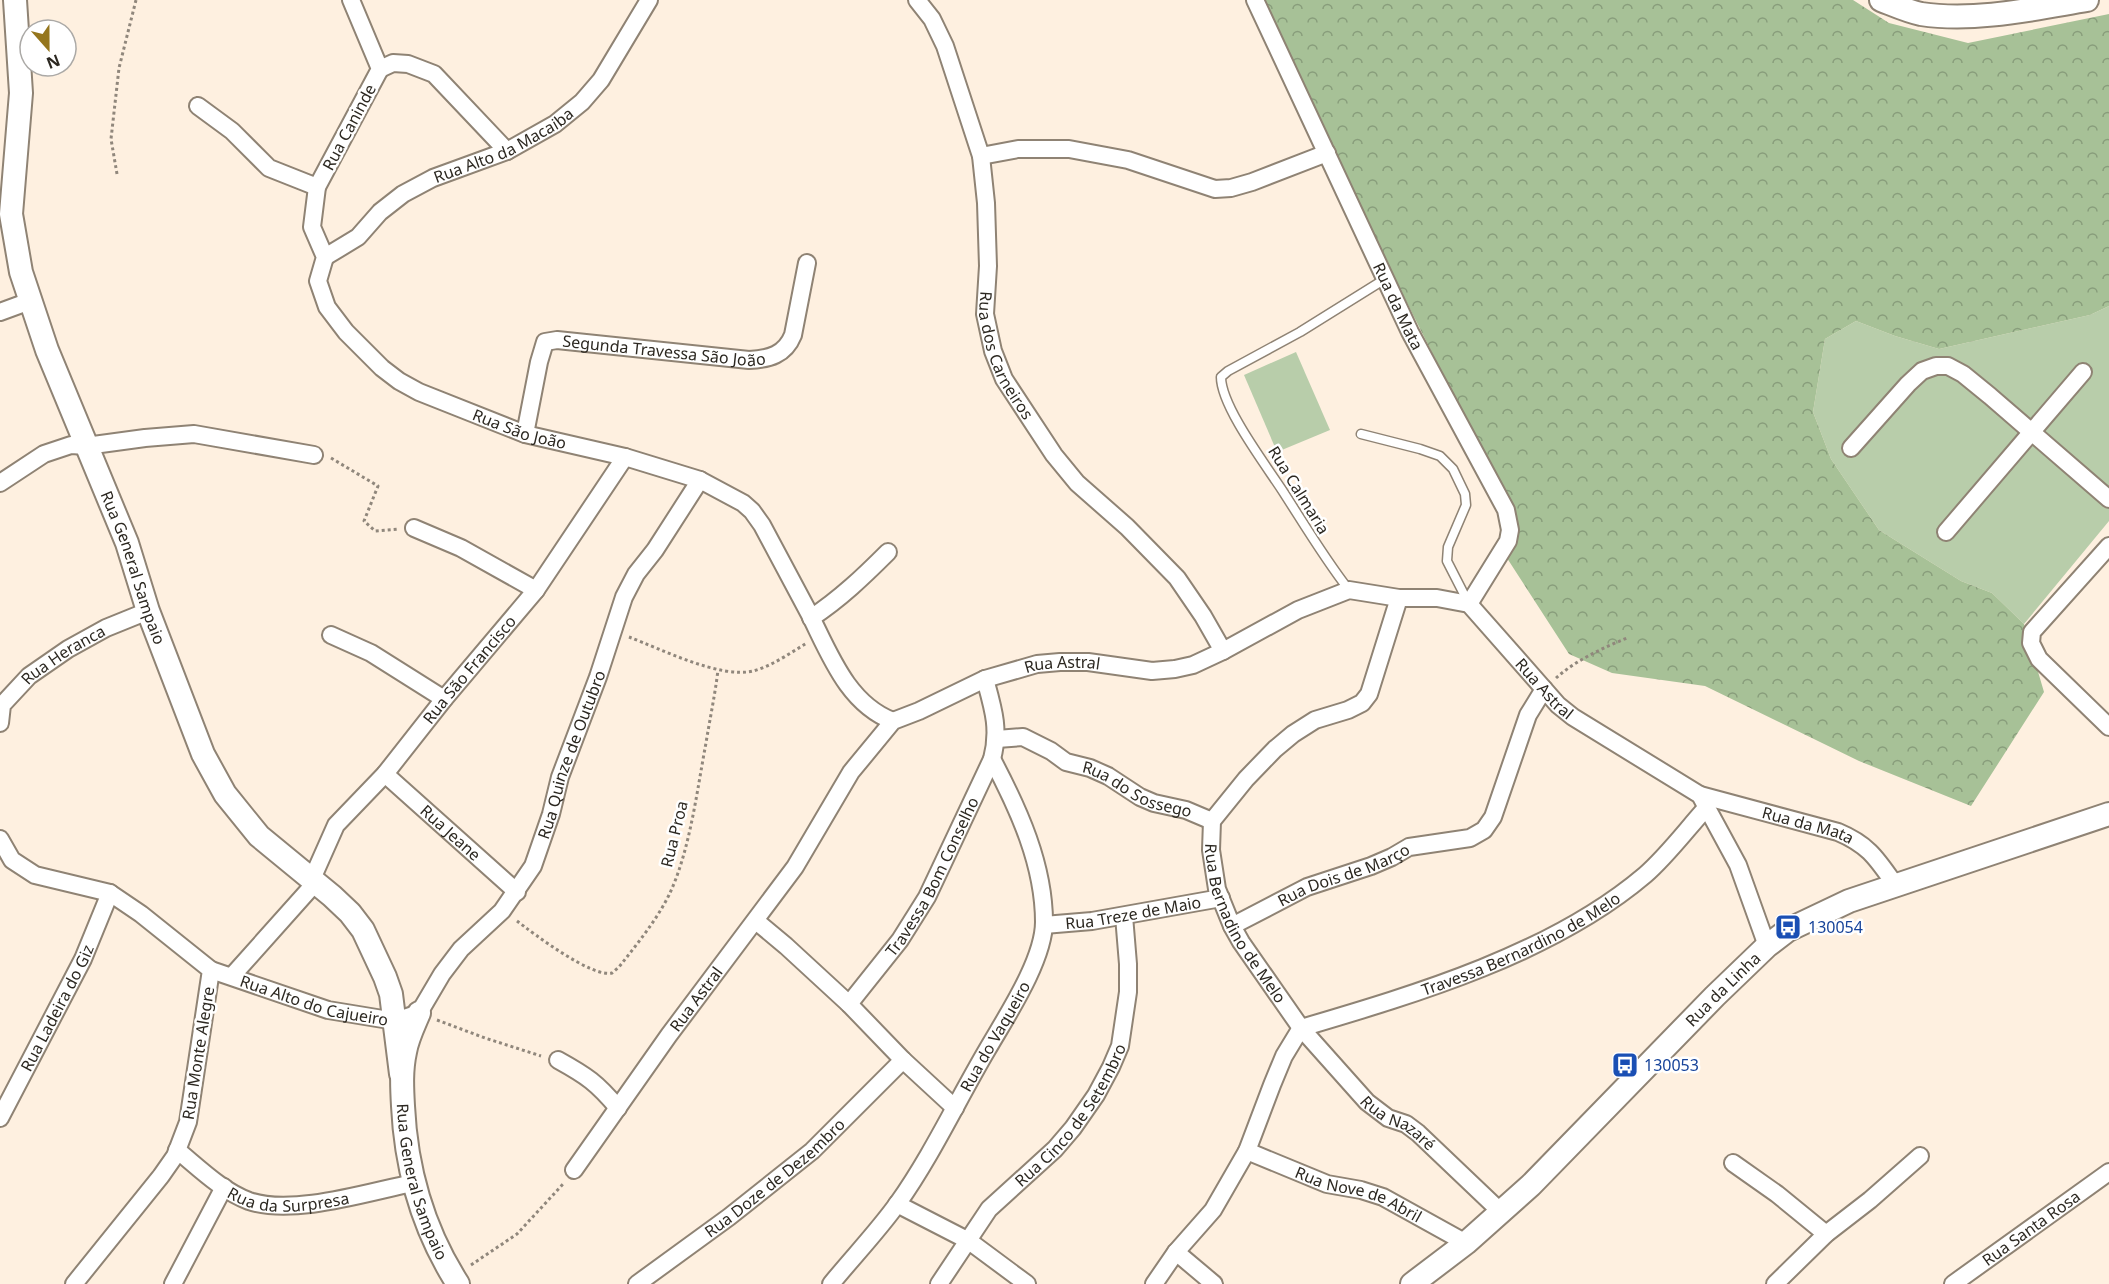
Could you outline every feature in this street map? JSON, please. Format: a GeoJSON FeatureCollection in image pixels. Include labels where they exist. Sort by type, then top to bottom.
{"type":"FeatureCollection","features":[{"type":"Feature","properties":{"kind":"street","name":"Rua General Sampaio"},"geometry":{"type":"LineString","coordinates":[[15,0],[21,93],[11,214],[21,272],[30,301],[47,350],[127,543],[148,611],[203,754],[225,794],[259,836],[350,913],[363,930],[385,977],[395,1020],[406,1146],[413,1182],[431,1230],[456,1281]]}},
{"type":"Feature","properties":{"kind":"street","name":"Rua Caninde"},"geometry":{"type":"LineString","coordinates":[[317,187],[380,69],[351,0]]}},
{"type":"Feature","properties":{"kind":"street","name":"Rua Alto da Macaiba"},"geometry":{"type":"LineString","coordinates":[[325,257],[358,237],[380,212],[403,194],[434,178],[507,151],[555,124],[582,102],[601,80],[649,0]]}},
{"type":"Feature","properties":{"kind":"street","name":"Rua dos Carneiros"},"geometry":{"type":"LineString","coordinates":[[917,0],[932,19],[945,46],[981,156],[986,203],[988,266],[986,314],[993,351],[1004,378],[1054,455],[1077,483],[1127,527],[1177,578],[1223,651]]}},
{"type":"Feature","properties":{"kind":"street","name":"Rua da Mata"},"geometry":{"type":"LineString","coordinates":[[1255,0],[1410,332],[1496,491],[1508,519],[1510,530],[1508,541],[1469,604]]}},
{"type":"Feature","properties":{"kind":"street"},"geometry":{"type":"LineString","coordinates":[[1882,0],[1920,13],[1956,17],[2019,11],[2087,0]]}},
{"type":"Feature","properties":{"kind":"street"},"geometry":{"type":"LineString","coordinates":[[380,69],[393,63],[408,64],[434,74],[507,151]]}},
{"type":"Feature","properties":{"kind":"street"},"geometry":{"type":"LineString","coordinates":[[198,106],[232,131],[269,168],[317,187],[312,227],[325,257]]}},
{"type":"Feature","properties":{"kind":"street"},"geometry":{"type":"LineString","coordinates":[[981,156],[1018,149],[1069,149],[1128,160],[1215,189],[1231,188],[1252,182],[1327,153]]}},
{"type":"Feature","properties":{"kind":"street","name":"Rua São João"},"geometry":{"type":"LineString","coordinates":[[325,257],[318,281],[327,307],[346,332],[382,368],[419,393],[525,434],[625,457],[700,480],[744,503],[762,525],[839,672],[857,696],[876,713],[893,721]]}},
{"type":"Feature","properties":{"kind":"street","name":"Segunda Travessa São João"},"geometry":{"type":"LineString","coordinates":[[525,434],[538,362],[546,342],[557,340],[749,360],[771,357],[789,346],[793,336],[807,263]]}},
{"type":"Feature","properties":{"kind":"street"},"geometry":{"type":"LineString","coordinates":[[0,312],[30,301]]}},
{"type":"Feature","properties":{"kind":"street"},"geometry":{"type":"LineString","coordinates":[[1851,448],[1922,371],[1936,366],[1948,366],[1963,374],[1990,396],[2109,499]]}},
{"type":"Feature","properties":{"kind":"street"},"geometry":{"type":"LineString","coordinates":[[1947,532],[2083,372]]}},
{"type":"Feature","properties":{"kind":"street"},"geometry":{"type":"LineString","coordinates":[[0,483],[44,454],[71,445],[86,446],[194,434],[314,455]]}},
{"type":"Feature","properties":{"kind":"street","name":"Rua São Francisco"},"geometry":{"type":"LineString","coordinates":[[232,976],[314,881],[336,825],[385,774],[444,699],[536,590],[625,457]]}},
{"type":"Feature","properties":{"kind":"street","name":"Rua Quinze de Outubro"},"geometry":{"type":"LineString","coordinates":[[419,1013],[442,974],[461,949],[502,911],[533,866],[551,814],[560,777],[598,677],[624,597],[636,574],[655,550],[700,480]]}},
{"type":"Feature","properties":{"kind":"street"},"geometry":{"type":"LineString","coordinates":[[414,528],[461,548],[536,590]]}},
{"type":"Feature","properties":{"kind":"street"},"geometry":{"type":"LineString","coordinates":[[2109,546],[2032,632],[2031,643],[2039,659],[2109,727]]}},
{"type":"Feature","properties":{"kind":"street"},"geometry":{"type":"LineString","coordinates":[[811,618],[847,592],[888,552]]}},
{"type":"Feature","properties":{"kind":"street","name":"Rua Astral"},"geometry":{"type":"LineString","coordinates":[[574,1170],[669,1035],[795,867],[851,772],[893,721],[986,679],[1012,670],[1060,662],[1088,662],[1152,671],[1193,665],[1298,610],[1349,591],[1400,598],[1437,598],[1469,604],[1544,689],[1573,717],[1703,801]]}},
{"type":"Feature","properties":{"kind":"street","name":"Rua Bernadino de Melo"},"geometry":{"type":"LineString","coordinates":[[1301,1028],[1240,942],[1232,926],[1217,889],[1211,850],[1212,821],[1246,779],[1293,734],[1315,720],[1348,710],[1362,703],[1369,694],[1400,598]]}},
{"type":"Feature","properties":{"kind":"street","name":"Rua Heranca"},"geometry":{"type":"LineString","coordinates":[[0,723],[2,705],[29,676],[85,639],[148,611]]}},
{"type":"Feature","properties":{"kind":"street"},"geometry":{"type":"LineString","coordinates":[[331,635],[371,653],[444,699]]}},
{"type":"Feature","properties":{"kind":"street"},"geometry":{"type":"LineString","coordinates":[[986,679],[994,712],[997,739]]}},
{"type":"Feature","properties":{"kind":"street","name":"Rua Dois de Março"},"geometry":{"type":"LineString","coordinates":[[1232,926],[1306,887],[1371,866],[1409,847],[1470,838],[1484,830],[1494,817],[1528,715],[1544,689]]}},
{"type":"Feature","properties":{"kind":"street","name":"Rua do Sossego"},"geometry":{"type":"LineString","coordinates":[[997,739],[1023,737],[1051,751],[1066,762],[1090,768],[1108,776],[1140,797],[1154,803],[1186,810],[1212,821]]}},
{"type":"Feature","properties":{"kind":"street","name":"Travessa Bom Conselho"},"geometry":{"type":"LineString","coordinates":[[849,1004],[900,940],[927,897],[992,759],[997,739]]}},
{"type":"Feature","properties":{"kind":"street","name":"Rua do Vaqueiro"},"geometry":{"type":"LineString","coordinates":[[831,1284],[897,1204],[955,1108],[1028,978],[1040,944],[1044,925],[1041,884],[1026,834],[1010,793],[992,759]]}},
{"type":"Feature","properties":{"kind":"street","name":"Rua Jeane"},"geometry":{"type":"LineString","coordinates":[[385,774],[516,892]]}},
{"type":"Feature","properties":{"kind":"street"},"geometry":{"type":"LineString","coordinates":[[1703,801],[1738,865],[1767,946]]}},
{"type":"Feature","properties":{"kind":"street","name":"Rua da Mata"},"geometry":{"type":"LineString","coordinates":[[1703,801],[1838,832],[1855,839],[1871,852],[1896,886]]}},
{"type":"Feature","properties":{"kind":"street","name":"Travessa Bernardino de Melo"},"geometry":{"type":"LineString","coordinates":[[1301,1028],[1395,999],[1472,971],[1544,940],[1609,903],[1647,874],[1703,801]]}},
{"type":"Feature","properties":{"kind":"street","name":"Rua da Linha"},"geometry":{"type":"LineString","coordinates":[[1412,1284],[1466,1243],[1563,1154],[1631,1081],[1767,946],[1788,930],[1849,901],[2109,814]]}},
{"type":"Feature","properties":{"kind":"street","name":"Rua Monte Alegre"},"geometry":{"type":"LineString","coordinates":[[0,839],[12,860],[35,875],[110,893],[141,914],[211,970],[188,1122],[177,1150],[161,1176],[74,1284]]}},
{"type":"Feature","properties":{"kind":"street","name":"Rua Ladeira do Giz"},"geometry":{"type":"LineString","coordinates":[[0,1118],[83,959],[110,893]]}},
{"type":"Feature","properties":{"kind":"street","name":"Rua Treze de Maio"},"geometry":{"type":"LineString","coordinates":[[1044,925],[1070,924],[1124,916],[1221,898]]}},
{"type":"Feature","properties":{"kind":"street","name":"Rua Cinco de Setembro"},"geometry":{"type":"LineString","coordinates":[[939,1284],[989,1209],[1055,1149],[1073,1128],[1096,1095],[1111,1067],[1120,1046],[1128,992],[1124,916]]}},
{"type":"Feature","properties":{"kind":"street"},"geometry":{"type":"LineString","coordinates":[[756,921],[849,1004],[903,1060],[955,1108]]}},
{"type":"Feature","properties":{"kind":"street","name":"Rua Alto do Cajueiro"},"geometry":{"type":"LineString","coordinates":[[211,970],[328,1010],[395,1020],[419,1013]]}},
{"type":"Feature","properties":{"kind":"street","name":"Rua General Sampaio"},"geometry":{"type":"LineString","coordinates":[[401,1074],[405,1049],[419,1013]]}},
{"type":"Feature","properties":{"kind":"street"},"geometry":{"type":"LineString","coordinates":[[1154,1284],[1176,1252],[1213,1210],[1248,1151],[1284,1056],[1301,1028]]}},
{"type":"Feature","properties":{"kind":"street","name":"Rua Nazaré"},"geometry":{"type":"LineString","coordinates":[[1301,1028],[1367,1102],[1388,1118],[1406,1124],[1418,1133],[1501,1212]]}},
{"type":"Feature","properties":{"kind":"street"},"geometry":{"type":"LineString","coordinates":[[558,1060],[587,1076],[618,1108]]}},
{"type":"Feature","properties":{"kind":"street","name":"Rua Doze de Dezembro"},"geometry":{"type":"LineString","coordinates":[[637,1284],[729,1217],[812,1151],[903,1060]]}},
{"type":"Feature","properties":{"kind":"street","name":"Rua da Surpresa"},"geometry":{"type":"LineString","coordinates":[[177,1150],[224,1187],[248,1200],[273,1207],[313,1203],[413,1182]]}},
{"type":"Feature","properties":{"kind":"street","name":"Rua Nove de Abril"},"geometry":{"type":"LineString","coordinates":[[1248,1151],[1327,1184],[1361,1190],[1383,1197],[1466,1243]]}},
{"type":"Feature","properties":{"kind":"street"},"geometry":{"type":"LineString","coordinates":[[1775,1284],[1826,1234],[1870,1200],[1920,1155]]}},
{"type":"Feature","properties":{"kind":"street"},"geometry":{"type":"LineString","coordinates":[[1733,1163],[1777,1194],[1826,1234]]}},
{"type":"Feature","properties":{"kind":"street","name":"Rua Santa Rosa"},"geometry":{"type":"LineString","coordinates":[[1953,1284],[2109,1172]]}},
{"type":"Feature","properties":{"kind":"street"},"geometry":{"type":"LineString","coordinates":[[173,1284],[224,1187]]}},
{"type":"Feature","properties":{"kind":"street"},"geometry":{"type":"LineString","coordinates":[[897,1204],[969,1241],[1027,1284]]}},
{"type":"Feature","properties":{"kind":"street"},"geometry":{"type":"LineString","coordinates":[[1176,1252],[1214,1284]]}},
{"type":"Feature","properties":{"kind":"lane","name":"Rua Calmaria"},"geometry":{"type":"LineString","coordinates":[[1349,591],[1317,546],[1228,402],[1221,386],[1221,377],[1300,332],[1385,279]]}},
{"type":"Feature","properties":{"kind":"lane"},"geometry":{"type":"LineString","coordinates":[[1361,434],[1440,456],[1453,469],[1465,494],[1466,505],[1448,547],[1447,561],[1469,604]]}},
{"type":"Feature","properties":{"kind":"path"},"geometry":{"type":"LineString","coordinates":[[117,174],[111,139],[119,68],[136,0]]}},
{"type":"Feature","properties":{"kind":"path"},"geometry":{"type":"LineString","coordinates":[[314,455],[333,458],[378,486],[364,521],[375,531],[414,528]]}},
{"type":"Feature","properties":{"kind":"path"},"geometry":{"type":"LineString","coordinates":[[612,630],[718,670],[740,673],[764,667],[819,636]]}},
{"type":"Feature","properties":{"kind":"path"},"geometry":{"type":"LineString","coordinates":[[1544,689],[1563,672],[1604,648],[1627,638]]}},
{"type":"Feature","properties":{"kind":"path","name":"Rua Proa"},"geometry":{"type":"LineString","coordinates":[[502,911],[549,944],[600,973],[612,973],[619,967],[654,921],[670,893],[680,864],[713,712],[718,670]]}},
{"type":"Feature","properties":{"kind":"path"},"geometry":{"type":"LineString","coordinates":[[419,1013],[485,1038],[558,1060]]}},
{"type":"Feature","properties":{"kind":"path"},"geometry":{"type":"LineString","coordinates":[[456,1281],[479,1258],[518,1234],[574,1170]]}},
{"type":"Feature","properties":{"kind":"green space"},"geometry":{"type":"Polygon","coordinates":[[[1255,0],[1853,0],[1889,23],[1968,43],[2109,14],[2109,306],[2090,315],[1939,349],[1856,321],[1825,339],[1813,412],[1831,459],[1879,530],[1961,581],[1992,593],[2024,624],[2044,692],[1971,806],[1859,761],[1705,686],[1612,673],[1569,654],[1505,555],[1519,526],[1255,0]]]}},
{"type":"Feature","properties":{"kind":"green space"},"geometry":{"type":"Polygon","coordinates":[[[2109,306],[2109,521],[2024,624],[1992,593],[1961,581],[1879,530],[1831,459],[1813,412],[1825,339],[1856,321],[1939,349],[2090,315],[2109,306]]]}},
{"type":"Feature","properties":{"kind":"green space"},"geometry":{"type":"Polygon","coordinates":[[[1296,352],[1330,430],[1277,452],[1244,375],[1296,352]]]}},
{"type":"Feature","properties":{"kind":"place","name":"130054"},"geometry":{"type":"Point","coordinates":[1788,927]}},
{"type":"Feature","properties":{"kind":"place","name":"130053"},"geometry":{"type":"Point","coordinates":[1625,1065]}}]}
